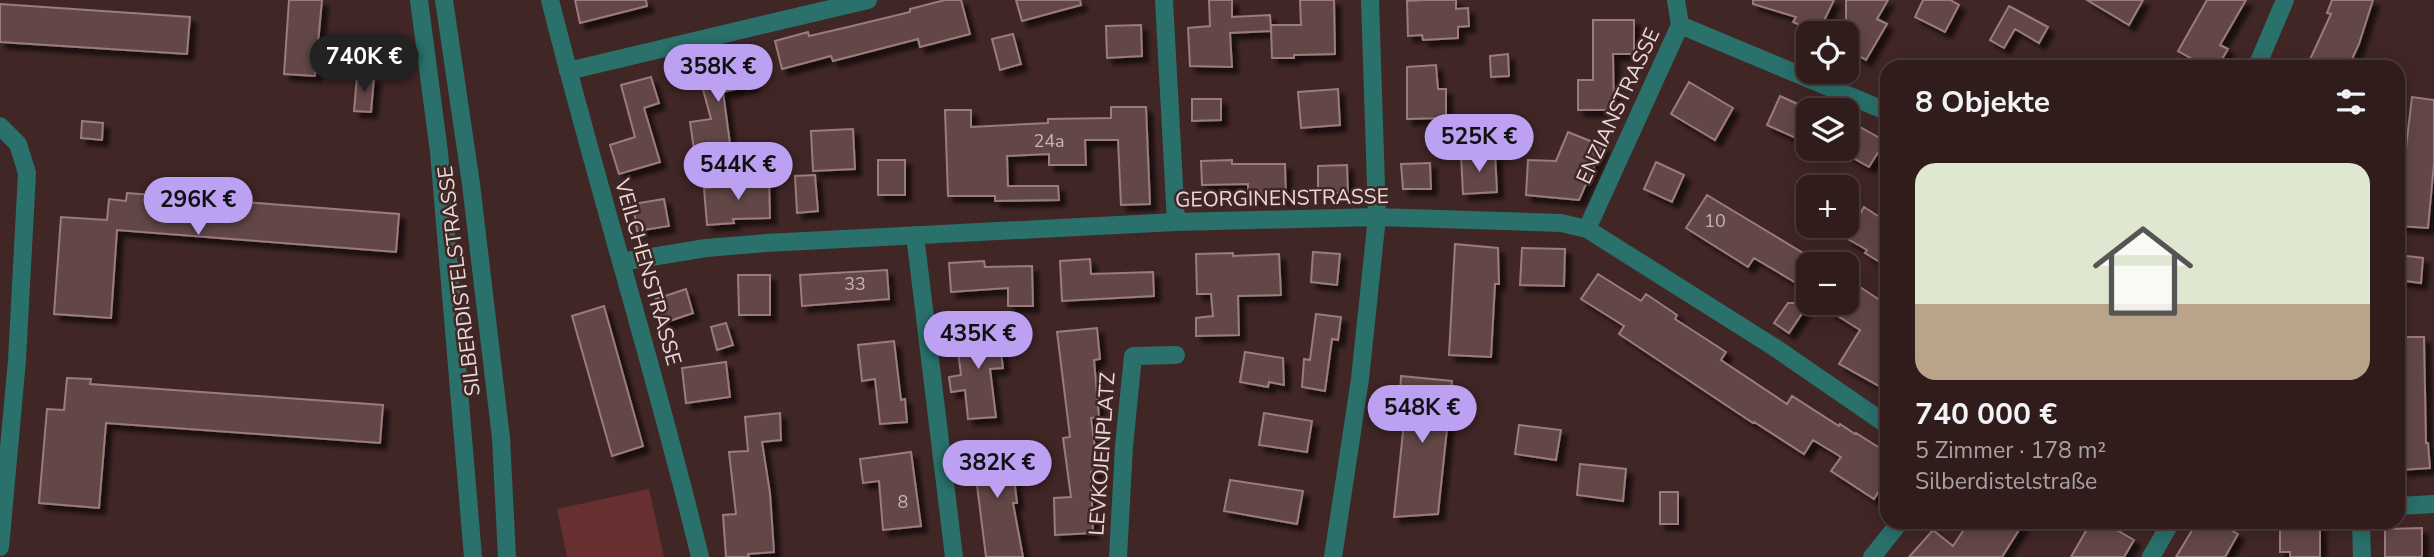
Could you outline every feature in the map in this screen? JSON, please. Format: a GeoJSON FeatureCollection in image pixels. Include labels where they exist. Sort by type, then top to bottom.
{"type":"FeatureCollection","features":[{"type":"Feature","properties":{"kind":"street","name":"SILBERDISTELSTRASSE"},"geometry":{"type":"LineString","coordinates":[[419,0],[439,152],[472,557]]}},
{"type":"Feature","properties":{"kind":"street","name":"SILBERDISTELSTRASSE"},"geometry":{"type":"LineString","coordinates":[[444,0],[471,184],[501,438],[507,557]]}},
{"type":"Feature","properties":{"kind":"street","name":"VEILCHENSTRASSE"},"geometry":{"type":"LineString","coordinates":[[551,0],[568,71],[676,457],[700,557]]}},
{"type":"Feature","properties":{"kind":"street"},"geometry":{"type":"LineString","coordinates":[[568,71],[868,0]]}},
{"type":"Feature","properties":{"kind":"street"},"geometry":{"type":"LineString","coordinates":[[1164,0],[1176,222]]}},
{"type":"Feature","properties":{"kind":"street"},"geometry":{"type":"LineString","coordinates":[[1333,557],[1360,379],[1377,217],[1370,0]]}},
{"type":"Feature","properties":{"kind":"street","name":"ENZIANSTRASSE"},"geometry":{"type":"LineString","coordinates":[[1587,229],[1680,25],[1676,0]]}},
{"type":"Feature","properties":{"kind":"street"},"geometry":{"type":"LineString","coordinates":[[2260,60],[2285,0]]}},
{"type":"Feature","properties":{"kind":"street"},"geometry":{"type":"LineString","coordinates":[[1680,25],[1880,108]]}},
{"type":"Feature","properties":{"kind":"street"},"geometry":{"type":"LineString","coordinates":[[0,126],[18,144],[27,173],[17,360],[0,547]]}},
{"type":"Feature","properties":{"kind":"street","name":"GEORGINENSTRASSE"},"geometry":{"type":"LineString","coordinates":[[621,262],[706,248],[754,244],[1176,222],[1377,217],[1561,223],[1587,229],[1774,347],[1880,420]]}},
{"type":"Feature","properties":{"kind":"street"},"geometry":{"type":"LineString","coordinates":[[915,235],[954,557]]}},
{"type":"Feature","properties":{"kind":"street","name":"LEVKOJENPLATZ"},"geometry":{"type":"LineString","coordinates":[[1118,557],[1124,446],[1133,356],[1176,355]]}},
{"type":"Feature","properties":{"kind":"street"},"geometry":{"type":"LineString","coordinates":[[2405,506],[2434,504]]}},
{"type":"Feature","properties":{"kind":"street"},"geometry":{"type":"LineString","coordinates":[[1872,557],[1894,529]]}},
{"type":"Feature","properties":{"kind":"street"},"geometry":{"type":"LineString","coordinates":[[2151,557],[2167,529]]}},
{"type":"Feature","properties":{"kind":"street"},"geometry":{"type":"LineString","coordinates":[[2361,529],[2362,557]]}},
{"type":"Feature","properties":{"kind":"shaded area"},"geometry":{"type":"Polygon","coordinates":[[[649,489],[664,557],[567,557],[557,509],[649,489]]]}},
{"type":"Feature","properties":{"kind":"building"},"geometry":{"type":"Polygon","coordinates":[[[289,0],[322,0],[315,76],[284,74],[289,0]]]}},
{"type":"Feature","properties":{"kind":"building"},"geometry":{"type":"Polygon","coordinates":[[[575,0],[646,0],[647,6],[580,23],[575,0]]]}},
{"type":"Feature","properties":{"kind":"building"},"geometry":{"type":"Polygon","coordinates":[[[945,0],[961,0],[970,34],[920,47],[918,39],[833,61],[831,56],[782,69],[775,41],[808,32],[809,36],[848,27],[910,12],[910,9],[945,0]]]}},
{"type":"Feature","properties":{"kind":"building"},"geometry":{"type":"Polygon","coordinates":[[[1016,0],[1080,0],[1081,5],[1022,21],[1016,0]]]}},
{"type":"Feature","properties":{"kind":"building"},"geometry":{"type":"Polygon","coordinates":[[[1209,0],[1232,0],[1232,17],[1270,15],[1271,31],[1230,33],[1232,67],[1190,66],[1188,28],[1210,26],[1209,0]]]}},
{"type":"Feature","properties":{"kind":"building"},"geometry":{"type":"Polygon","coordinates":[[[1300,0],[1334,0],[1335,54],[1272,58],[1271,25],[1301,25],[1300,0]]]}},
{"type":"Feature","properties":{"kind":"building"},"geometry":{"type":"Polygon","coordinates":[[[1456,0],[1456,9],[1468,8],[1469,26],[1458,27],[1458,38],[1423,40],[1422,35],[1408,36],[1407,1],[1456,0]]]}},
{"type":"Feature","properties":{"kind":"building"},"geometry":{"type":"Polygon","coordinates":[[[1753,0],[1834,0],[1824,21],[1796,21],[1796,23],[1793,22],[1796,17],[1753,4],[1753,0]]]}},
{"type":"Feature","properties":{"kind":"building"},"geometry":{"type":"Polygon","coordinates":[[[1846,0],[1888,0],[1877,19],[1887,24],[1866,60],[1859,56],[1859,21],[1846,21],[1846,0]]]}},
{"type":"Feature","properties":{"kind":"building"},"geometry":{"type":"Polygon","coordinates":[[[1923,0],[1950,0],[1959,5],[1945,32],[1915,17],[1923,0]]]}},
{"type":"Feature","properties":{"kind":"building"},"geometry":{"type":"Polygon","coordinates":[[[2087,0],[2143,0],[2129,25],[2087,0]]]}},
{"type":"Feature","properties":{"kind":"building"},"geometry":{"type":"Polygon","coordinates":[[[2207,0],[2246,0],[2220,45],[2228,49],[2222,60],[2194,60],[2178,51],[2207,0]]]}},
{"type":"Feature","properties":{"kind":"building"},"geometry":{"type":"Polygon","coordinates":[[[2332,0],[2373,0],[2352,60],[2310,60],[2331,14],[2327,13],[2332,0]]]}},
{"type":"Feature","properties":{"kind":"building"},"geometry":{"type":"Polygon","coordinates":[[[0,4],[190,17],[187,54],[0,42],[0,4]]]}},
{"type":"Feature","properties":{"kind":"building"},"geometry":{"type":"Polygon","coordinates":[[[2009,6],[2048,27],[2039,43],[2015,29],[2004,48],[1990,40],[2009,6]]]}},
{"type":"Feature","properties":{"kind":"building"},"geometry":{"type":"Polygon","coordinates":[[[1593,20],[1634,20],[1634,54],[1613,54],[1614,110],[1578,110],[1578,80],[1593,80],[1593,20]]]}},
{"type":"Feature","properties":{"kind":"building"},"geometry":{"type":"Polygon","coordinates":[[[1141,25],[1142,56],[1107,58],[1106,26],[1141,25]]]}},
{"type":"Feature","properties":{"kind":"building"},"geometry":{"type":"Polygon","coordinates":[[[1013,34],[1021,64],[1000,70],[992,39],[1013,34]]]}},
{"type":"Feature","properties":{"kind":"building"},"geometry":{"type":"Polygon","coordinates":[[[1508,54],[1509,76],[1491,77],[1490,56],[1508,54]]]}},
{"type":"Feature","properties":{"kind":"building"},"geometry":{"type":"Polygon","coordinates":[[[745,55],[753,85],[723,92],[731,151],[695,156],[690,122],[711,119],[697,67],[745,55]]]}},
{"type":"Feature","properties":{"kind":"building"},"geometry":{"type":"Polygon","coordinates":[[[1436,65],[1438,89],[1446,89],[1446,118],[1407,119],[1407,67],[1436,65]]]}},
{"type":"Feature","properties":{"kind":"building"},"geometry":{"type":"Polygon","coordinates":[[[357,76],[374,77],[371,112],[354,111],[357,76]]]}},
{"type":"Feature","properties":{"kind":"building"},"geometry":{"type":"Polygon","coordinates":[[[651,77],[659,103],[644,108],[660,162],[619,174],[610,145],[635,137],[621,85],[651,77]]]}},
{"type":"Feature","properties":{"kind":"building"},"geometry":{"type":"Polygon","coordinates":[[[1689,82],[1733,108],[1715,140],[1671,114],[1689,82]]]}},
{"type":"Feature","properties":{"kind":"building"},"geometry":{"type":"Polygon","coordinates":[[[1338,89],[1340,125],[1301,128],[1298,92],[1338,89]]]}},
{"type":"Feature","properties":{"kind":"building"},"geometry":{"type":"Polygon","coordinates":[[[1780,96],[1796,103],[1796,138],[1767,125],[1780,96]]]}},
{"type":"Feature","properties":{"kind":"building"},"geometry":{"type":"Polygon","coordinates":[[[2412,97],[2434,100],[2434,163],[2428,228],[2405,226],[2405,156],[2412,97]]]}},
{"type":"Feature","properties":{"kind":"building"},"geometry":{"type":"Polygon","coordinates":[[[1192,99],[1221,99],[1221,120],[1192,121],[1192,99]]]}},
{"type":"Feature","properties":{"kind":"building"},"geometry":{"type":"Polygon","coordinates":[[[1111,107],[1146,107],[1150,204],[1121,205],[1118,140],[1085,140],[1086,165],[1049,165],[1049,154],[1007,156],[1008,186],[1058,186],[1059,200],[995,201],[995,196],[948,196],[945,110],[971,110],[971,127],[1048,123],[1048,119],[1111,118],[1111,107]]]}},
{"type":"Feature","properties":{"kind":"building"},"geometry":{"type":"Polygon","coordinates":[[[82,121],[103,123],[102,140],[81,138],[82,121]]]}},
{"type":"Feature","properties":{"kind":"building"},"geometry":{"type":"Polygon","coordinates":[[[1859,126],[1880,138],[1880,149],[1869,167],[1858,161],[1859,126]]]}},
{"type":"Feature","properties":{"kind":"building"},"geometry":{"type":"Polygon","coordinates":[[[853,129],[855,169],[813,171],[811,131],[853,129]]]}},
{"type":"Feature","properties":{"kind":"building"},"geometry":{"type":"Polygon","coordinates":[[[1568,132],[1603,146],[1579,200],[1526,195],[1528,160],[1556,161],[1568,132]]]}},
{"type":"Feature","properties":{"kind":"building"},"geometry":{"type":"Polygon","coordinates":[[[1495,153],[1497,192],[1463,194],[1461,155],[1495,153]]]}},
{"type":"Feature","properties":{"kind":"building"},"geometry":{"type":"Polygon","coordinates":[[[878,160],[905,160],[905,195],[878,195],[878,160]]]}},
{"type":"Feature","properties":{"kind":"building"},"geometry":{"type":"Polygon","coordinates":[[[1232,160],[1232,164],[1285,164],[1286,198],[1248,198],[1248,184],[1202,185],[1201,161],[1232,160]]]}},
{"type":"Feature","properties":{"kind":"building"},"geometry":{"type":"Polygon","coordinates":[[[1656,162],[1684,175],[1672,202],[1644,189],[1656,162]]]}},
{"type":"Feature","properties":{"kind":"building"},"geometry":{"type":"Polygon","coordinates":[[[1430,163],[1431,189],[1403,189],[1401,164],[1430,163]]]}},
{"type":"Feature","properties":{"kind":"building"},"geometry":{"type":"Polygon","coordinates":[[[1347,165],[1348,193],[1318,193],[1318,166],[1347,165]]]}},
{"type":"Feature","properties":{"kind":"building"},"geometry":{"type":"Polygon","coordinates":[[[815,175],[818,211],[797,213],[795,176],[815,175]]]}},
{"type":"Feature","properties":{"kind":"building"},"geometry":{"type":"Polygon","coordinates":[[[749,177],[769,177],[770,218],[733,219],[734,223],[707,225],[704,188],[750,184],[749,177]]]}},
{"type":"Feature","properties":{"kind":"building"},"geometry":{"type":"Polygon","coordinates":[[[127,193],[399,214],[396,252],[117,230],[111,318],[54,314],[61,217],[107,220],[109,199],[126,201],[127,193]]]}},
{"type":"Feature","properties":{"kind":"building"},"geometry":{"type":"Polygon","coordinates":[[[1707,195],[1801,252],[1796,252],[1796,283],[1754,258],[1748,267],[1686,228],[1707,195]]]}},
{"type":"Feature","properties":{"kind":"building"},"geometry":{"type":"Polygon","coordinates":[[[664,199],[669,226],[637,231],[633,204],[664,199]]]}},
{"type":"Feature","properties":{"kind":"building"},"geometry":{"type":"Polygon","coordinates":[[[1864,207],[1880,217],[1880,262],[1865,253],[1867,250],[1846,238],[1859,238],[1859,216],[1864,207]]]}},
{"type":"Feature","properties":{"kind":"building"},"geometry":{"type":"Polygon","coordinates":[[[1455,244],[1498,248],[1499,284],[1495,284],[1491,357],[1449,355],[1455,244]]]}},
{"type":"Feature","properties":{"kind":"building"},"geometry":{"type":"Polygon","coordinates":[[[1522,248],[1565,249],[1564,286],[1520,285],[1522,248]]]}},
{"type":"Feature","properties":{"kind":"building"},"geometry":{"type":"Polygon","coordinates":[[[1313,252],[1340,254],[1337,285],[1311,282],[1313,252]]]}},
{"type":"Feature","properties":{"kind":"building"},"geometry":{"type":"Polygon","coordinates":[[[1233,253],[1233,256],[1279,254],[1281,295],[1238,296],[1239,335],[1196,336],[1196,318],[1213,316],[1211,294],[1197,294],[1196,254],[1233,253]]]}},
{"type":"Feature","properties":{"kind":"building"},"geometry":{"type":"Polygon","coordinates":[[[2405,256],[2423,258],[2421,283],[2405,281],[2405,256]]]}},
{"type":"Feature","properties":{"kind":"building"},"geometry":{"type":"Polygon","coordinates":[[[1090,259],[1091,274],[1153,272],[1154,296],[1062,301],[1060,261],[1090,259]]]}},
{"type":"Feature","properties":{"kind":"building"},"geometry":{"type":"Polygon","coordinates":[[[984,261],[985,267],[1032,266],[1033,306],[1008,306],[1008,288],[951,292],[949,263],[984,261]]]}},
{"type":"Feature","properties":{"kind":"building"},"geometry":{"type":"Polygon","coordinates":[[[887,270],[889,299],[802,306],[800,275],[887,270]]]}},
{"type":"Feature","properties":{"kind":"building"},"geometry":{"type":"Polygon","coordinates":[[[1598,274],[1641,301],[1646,294],[1677,315],[1675,319],[1726,352],[1721,360],[1787,404],[1792,396],[1880,448],[1880,489],[1874,499],[1831,471],[1841,457],[1813,440],[1804,454],[1619,334],[1624,326],[1581,299],[1598,274]]]}},
{"type":"Feature","properties":{"kind":"building"},"geometry":{"type":"Polygon","coordinates":[[[738,275],[770,275],[770,315],[739,315],[738,275]]]}},
{"type":"Feature","properties":{"kind":"building"},"geometry":{"type":"Polygon","coordinates":[[[1859,286],[1880,300],[1880,387],[1839,364],[1860,330],[1836,315],[1859,315],[1859,286]]]}},
{"type":"Feature","properties":{"kind":"building"},"geometry":{"type":"Polygon","coordinates":[[[686,289],[693,313],[664,323],[656,299],[686,289]]]}},
{"type":"Feature","properties":{"kind":"building"},"geometry":{"type":"Polygon","coordinates":[[[1788,303],[1796,303],[1796,315],[1801,315],[1789,333],[1774,323],[1788,303]]]}},
{"type":"Feature","properties":{"kind":"building"},"geometry":{"type":"Polygon","coordinates":[[[604,306],[643,446],[612,456],[572,316],[604,306]]]}},
{"type":"Feature","properties":{"kind":"building"},"geometry":{"type":"Polygon","coordinates":[[[1316,314],[1341,317],[1338,340],[1332,339],[1325,391],[1302,387],[1304,359],[1310,360],[1316,314]]]}},
{"type":"Feature","properties":{"kind":"building"},"geometry":{"type":"Polygon","coordinates":[[[726,323],[733,345],[717,350],[711,327],[726,323]]]}},
{"type":"Feature","properties":{"kind":"building"},"geometry":{"type":"Polygon","coordinates":[[[1097,328],[1100,359],[1094,360],[1099,417],[1091,418],[1098,471],[1091,472],[1093,533],[1055,535],[1054,498],[1071,497],[1063,438],[1070,437],[1057,332],[1097,328]]]}},
{"type":"Feature","properties":{"kind":"building"},"geometry":{"type":"Polygon","coordinates":[[[998,329],[1003,368],[990,369],[996,417],[968,419],[965,390],[951,392],[949,377],[961,375],[956,335],[998,329]]]}},
{"type":"Feature","properties":{"kind":"building"},"geometry":{"type":"Polygon","coordinates":[[[2405,337],[2424,337],[2426,443],[2430,468],[2405,470],[2405,337]]]}},
{"type":"Feature","properties":{"kind":"building"},"geometry":{"type":"Polygon","coordinates":[[[894,341],[901,400],[905,399],[907,422],[880,424],[875,379],[862,381],[858,345],[894,341]]]}},
{"type":"Feature","properties":{"kind":"building"},"geometry":{"type":"Polygon","coordinates":[[[1245,352],[1283,358],[1284,385],[1269,382],[1268,387],[1240,382],[1245,352]]]}},
{"type":"Feature","properties":{"kind":"building"},"geometry":{"type":"Polygon","coordinates":[[[726,362],[730,397],[686,403],[682,368],[726,362]]]}},
{"type":"Feature","properties":{"kind":"building"},"geometry":{"type":"Polygon","coordinates":[[[1401,376],[1452,381],[1438,514],[1394,517],[1405,413],[1399,412],[1401,376]]]}},
{"type":"Feature","properties":{"kind":"building"},"geometry":{"type":"Polygon","coordinates":[[[67,378],[91,379],[90,384],[383,405],[380,443],[106,423],[99,508],[39,503],[47,409],[64,410],[67,378]]]}},
{"type":"Feature","properties":{"kind":"building"},"geometry":{"type":"Polygon","coordinates":[[[780,413],[781,440],[762,442],[770,493],[774,552],[748,554],[749,557],[726,557],[723,515],[736,514],[729,452],[748,451],[745,417],[780,413]]]}},
{"type":"Feature","properties":{"kind":"building"},"geometry":{"type":"Polygon","coordinates":[[[1264,413],[1312,421],[1307,452],[1259,445],[1264,413]]]}},
{"type":"Feature","properties":{"kind":"building"},"geometry":{"type":"Polygon","coordinates":[[[1519,425],[1561,430],[1556,460],[1515,454],[1519,425]]]}},
{"type":"Feature","properties":{"kind":"building"},"geometry":{"type":"Polygon","coordinates":[[[999,441],[1000,446],[1010,445],[1017,503],[1013,503],[1023,557],[986,557],[972,445],[999,441]]]}},
{"type":"Feature","properties":{"kind":"building"},"geometry":{"type":"Polygon","coordinates":[[[911,452],[921,526],[883,530],[879,481],[863,483],[860,459],[911,452]]]}},
{"type":"Feature","properties":{"kind":"building"},"geometry":{"type":"Polygon","coordinates":[[[1580,464],[1626,469],[1623,501],[1577,495],[1580,464]]]}},
{"type":"Feature","properties":{"kind":"building"},"geometry":{"type":"Polygon","coordinates":[[[1230,480],[1303,491],[1297,524],[1224,511],[1230,480]]]}},
{"type":"Feature","properties":{"kind":"building"},"geometry":{"type":"Polygon","coordinates":[[[1660,492],[1678,492],[1678,524],[1660,524],[1660,492]]]}},
{"type":"Feature","properties":{"kind":"building"},"geometry":{"type":"Polygon","coordinates":[[[2422,528],[2422,557],[2385,557],[2385,529],[2422,528]]]}},
{"type":"Feature","properties":{"kind":"building"},"geometry":{"type":"Polygon","coordinates":[[[1964,529],[2020,529],[2002,557],[1909,557],[1933,530],[1953,546],[1964,529]]]}},
{"type":"Feature","properties":{"kind":"building"},"geometry":{"type":"Polygon","coordinates":[[[2087,529],[2115,529],[2134,540],[2124,557],[2071,557],[2087,529]]]}},
{"type":"Feature","properties":{"kind":"building"},"geometry":{"type":"Polygon","coordinates":[[[2193,529],[2229,529],[2238,534],[2225,557],[2176,557],[2193,529]]]}},
{"type":"Feature","properties":{"kind":"building"},"geometry":{"type":"Polygon","coordinates":[[[2280,529],[2320,529],[2320,557],[2290,557],[2290,552],[2280,552],[2280,529]]]}}]}
